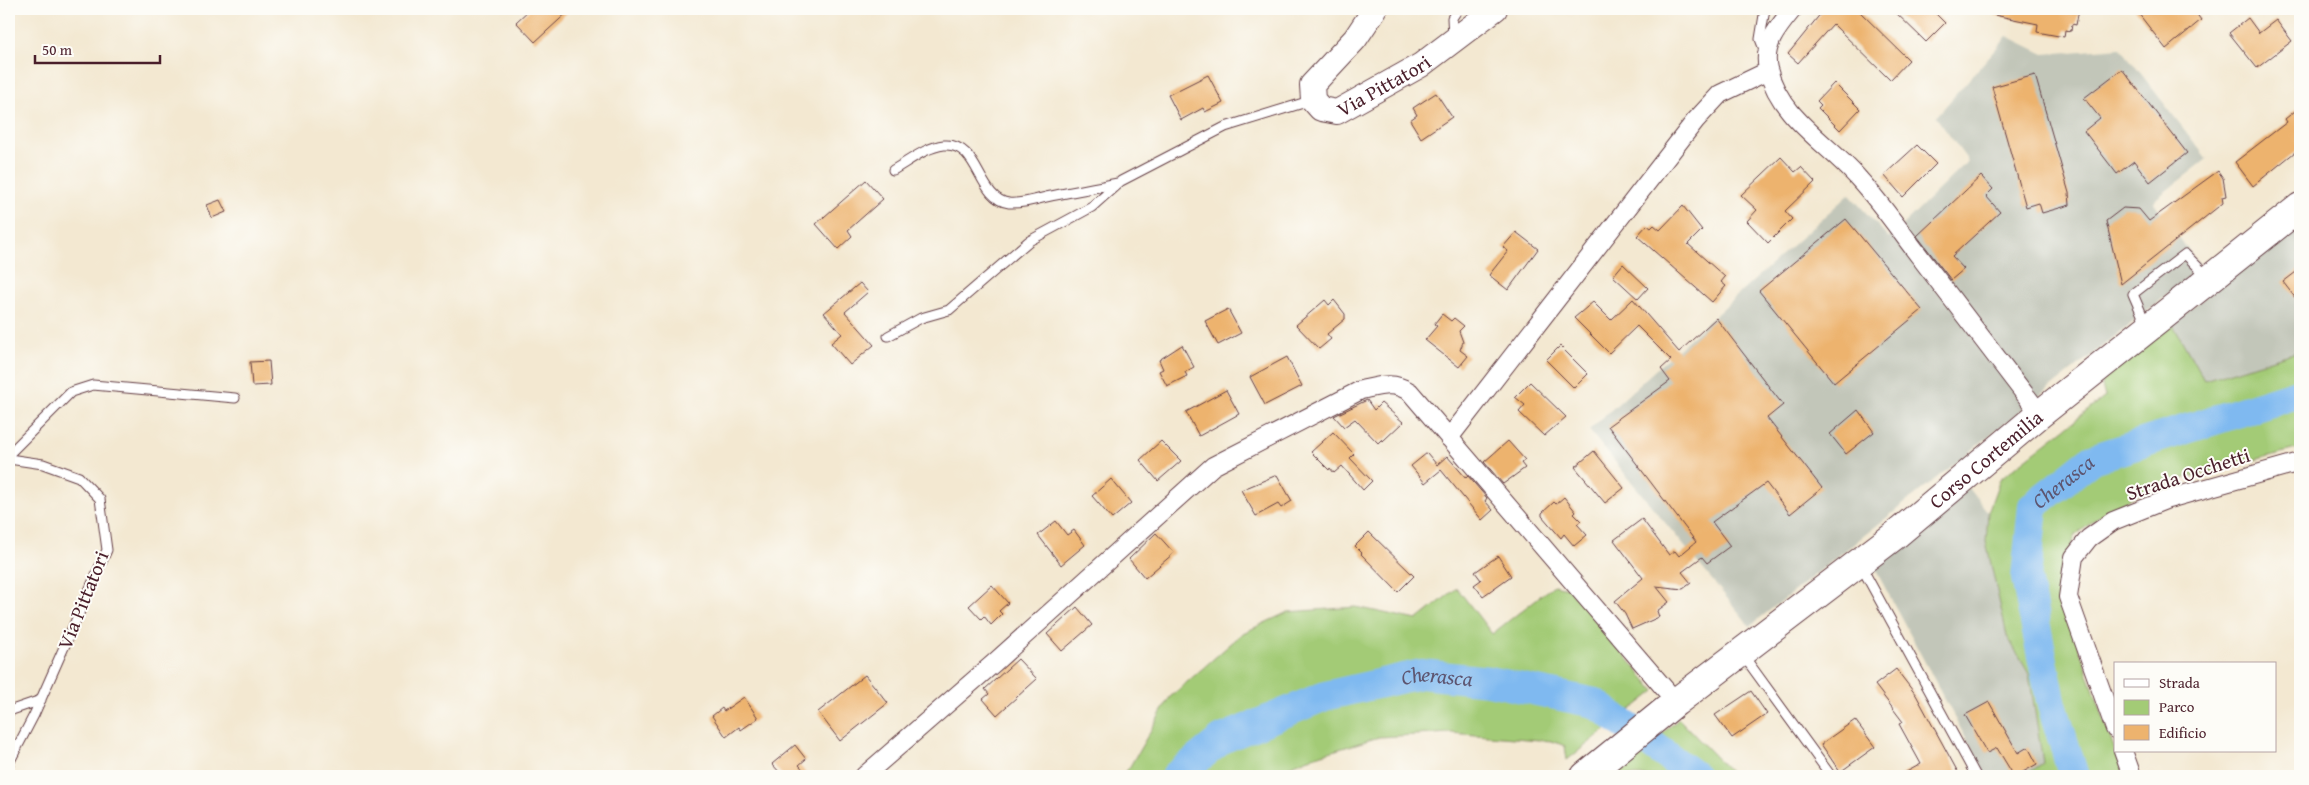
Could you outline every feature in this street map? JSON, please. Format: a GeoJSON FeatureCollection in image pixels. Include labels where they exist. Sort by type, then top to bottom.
{"type":"FeatureCollection","features":[{"type":"Feature","properties":{"kind":"main road","name":"Corso Cortemilia"},"geometry":{"type":"LineString","coordinates":[[1585,776],[1672,705],[1898,533],[2040,414],[2209,278],[2300,208]]}},
{"type":"Feature","properties":{"kind":"street","name":"Via Pittatori"},"geometry":{"type":"LineString","coordinates":[[1375,9],[1355,39],[1312,85],[1313,100],[1321,109],[1337,112],[1421,65],[1453,43],[1495,9]]}},
{"type":"Feature","properties":{"kind":"street"},"geometry":{"type":"LineString","coordinates":[[1793,9],[1770,42],[1767,64],[1783,102],[1793,116],[1859,178],[2040,414]]}},
{"type":"Feature","properties":{"kind":"street"},"geometry":{"type":"LineString","coordinates":[[1449,438],[1695,121],[1720,94],[1767,64]]}},
{"type":"Feature","properties":{"kind":"street"},"geometry":{"type":"LineString","coordinates":[[864,776],[994,663],[1213,466],[1361,390],[1383,385],[1399,385],[1410,392],[1672,705]]}},
{"type":"Feature","properties":{"kind":"street","name":"Strada Occhetti"},"geometry":{"type":"LineString","coordinates":[[2114,726],[2068,597],[2074,557],[2089,538],[2113,521],[2168,499],[2300,462]]}},
{"type":"Feature","properties":{"kind":"street"},"geometry":{"type":"LineString","coordinates":[[2123,752],[2132,776]]}},
{"type":"Feature","properties":{"kind":"lane"},"geometry":{"type":"LineString","coordinates":[[1453,43],[1452,18],[1458,9]]}},
{"type":"Feature","properties":{"kind":"lane"},"geometry":{"type":"LineString","coordinates":[[1765,9],[1760,38],[1767,64]]}},
{"type":"Feature","properties":{"kind":"lane"},"geometry":{"type":"LineString","coordinates":[[888,336],[921,318],[949,310],[1029,241],[1092,207],[1120,182],[1225,127],[1313,100]]}},
{"type":"Feature","properties":{"kind":"lane"},"geometry":{"type":"LineString","coordinates":[[893,170],[921,153],[945,145],[964,151],[976,167],[990,193],[1008,203],[1030,201],[1120,182]]}},
{"type":"Feature","properties":{"kind":"lane"},"geometry":{"type":"LineString","coordinates":[[2148,328],[2133,294],[2185,254],[2209,278]]}},
{"type":"Feature","properties":{"kind":"lane"},"geometry":{"type":"LineString","coordinates":[[9,454],[71,392],[93,385],[235,398]]}},
{"type":"Feature","properties":{"kind":"lane","name":"Via Pittatori"},"geometry":{"type":"LineString","coordinates":[[9,459],[42,464],[79,477],[100,499],[107,550],[41,700],[9,763]]}},
{"type":"Feature","properties":{"kind":"lane"},"geometry":{"type":"LineString","coordinates":[[1859,562],[1976,776]]}},
{"type":"Feature","properties":{"kind":"lane"},"geometry":{"type":"LineString","coordinates":[[1741,652],[1831,776]]}},
{"type":"Feature","properties":{"kind":"lane"},"geometry":{"type":"LineString","coordinates":[[9,711],[41,700]]}},
{"type":"Feature","properties":{"kind":"shaded area"},"geometry":{"type":"Polygon","coordinates":[[[1739,9],[1779,9],[1774,15],[1747,15],[1739,9]]]}},
{"type":"Feature","properties":{"kind":"shaded area"},"geometry":{"type":"Polygon","coordinates":[[[2007,36],[2044,54],[2121,48],[2207,159],[2153,201],[2201,268],[1750,626],[1589,430],[1849,194],[1889,238],[1968,161],[1936,117],[2007,36]]]}},
{"type":"Feature","properties":{"kind":"shaded area"},"geometry":{"type":"Polygon","coordinates":[[[2300,220],[2300,351],[2203,380],[2172,324],[2300,220]]]}},
{"type":"Feature","properties":{"kind":"shaded area"},"geometry":{"type":"Polygon","coordinates":[[[1968,487],[1988,512],[1986,542],[2007,636],[2029,674],[2044,763],[2023,776],[1986,776],[1874,567],[1968,487]]]}},
{"type":"Feature","properties":{"kind":"green space"},"geometry":{"type":"Polygon","coordinates":[[[2172,323],[2204,380],[2300,351],[2300,448],[2151,487],[2105,512],[2076,535],[2064,562],[2061,597],[2124,776],[2024,776],[2043,763],[2029,674],[2007,636],[1986,542],[1988,512],[2000,479],[2105,397],[2101,382],[2172,323]]]}},
{"type":"Feature","properties":{"kind":"green space"},"geometry":{"type":"Polygon","coordinates":[[[1554,585],[1568,588],[1655,691],[1567,760],[1565,746],[1552,741],[1451,733],[1379,737],[1306,759],[1267,776],[1121,776],[1129,768],[1170,697],[1243,633],[1288,612],[1356,607],[1417,620],[1457,588],[1492,634],[1554,585]]]}},
{"type":"Feature","properties":{"kind":"green space"},"geometry":{"type":"Polygon","coordinates":[[[1679,719],[1734,776],[1612,776],[1679,719]]]}},
{"type":"Feature","properties":{"kind":"building"},"geometry":{"type":"Polygon","coordinates":[[[530,9],[571,9],[535,42],[516,22],[530,9]]]}},
{"type":"Feature","properties":{"kind":"building"},"geometry":{"type":"Polygon","coordinates":[[[1818,9],[1857,9],[1909,60],[1890,80],[1833,24],[1798,63],[1788,54],[1822,12],[1818,9]]]}},
{"type":"Feature","properties":{"kind":"building"},"geometry":{"type":"Polygon","coordinates":[[[1892,9],[1931,9],[1945,23],[1926,42],[1892,9]]]}},
{"type":"Feature","properties":{"kind":"building"},"geometry":{"type":"Polygon","coordinates":[[[1995,9],[2079,9],[2076,25],[2072,24],[2071,31],[2065,30],[2064,37],[2037,32],[2038,24],[1994,15],[1995,9]]]}},
{"type":"Feature","properties":{"kind":"building"},"geometry":{"type":"Polygon","coordinates":[[[2135,9],[2193,9],[2201,20],[2166,49],[2135,9]]]}},
{"type":"Feature","properties":{"kind":"building"},"geometry":{"type":"Polygon","coordinates":[[[2248,18],[2259,33],[2276,20],[2292,41],[2257,68],[2229,33],[2248,18]]]}},
{"type":"Feature","properties":{"kind":"building"},"geometry":{"type":"Polygon","coordinates":[[[2122,69],[2187,153],[2150,182],[2134,161],[2117,174],[2084,131],[2100,118],[2084,98],[2122,69]]]}},
{"type":"Feature","properties":{"kind":"building"},"geometry":{"type":"Polygon","coordinates":[[[1208,75],[1223,103],[1205,112],[1203,108],[1181,120],[1168,95],[1208,75]]]}},
{"type":"Feature","properties":{"kind":"building"},"geometry":{"type":"Polygon","coordinates":[[[2035,75],[2069,193],[2070,205],[2042,213],[2039,203],[2026,207],[1992,87],[2035,75]]]}},
{"type":"Feature","properties":{"kind":"building"},"geometry":{"type":"Polygon","coordinates":[[[1834,83],[1860,109],[1840,130],[1818,108],[1821,105],[1817,101],[1834,83]]]}},
{"type":"Feature","properties":{"kind":"building"},"geometry":{"type":"Polygon","coordinates":[[[1436,93],[1452,117],[1421,138],[1410,120],[1417,115],[1413,108],[1436,93]]]}},
{"type":"Feature","properties":{"kind":"building"},"geometry":{"type":"Polygon","coordinates":[[[2300,107],[2300,148],[2253,186],[2235,162],[2287,122],[2285,119],[2300,107]]]}},
{"type":"Feature","properties":{"kind":"building"},"geometry":{"type":"Polygon","coordinates":[[[1917,145],[1936,164],[1903,197],[1884,175],[1917,145]]]}},
{"type":"Feature","properties":{"kind":"building"},"geometry":{"type":"Polygon","coordinates":[[[1781,157],[1795,172],[1801,167],[1815,182],[1785,211],[1792,219],[1768,243],[1747,221],[1757,210],[1741,195],[1781,157]]]}},
{"type":"Feature","properties":{"kind":"building"},"geometry":{"type":"Polygon","coordinates":[[[2218,171],[2223,178],[2226,196],[2222,197],[2223,203],[2121,284],[2106,221],[2123,208],[2139,209],[2149,221],[2218,171]]]}},
{"type":"Feature","properties":{"kind":"building"},"geometry":{"type":"Polygon","coordinates":[[[1981,176],[1993,189],[1986,196],[2000,212],[1952,256],[1964,269],[1951,280],[1917,236],[1981,176]]]}},
{"type":"Feature","properties":{"kind":"building"},"geometry":{"type":"Polygon","coordinates":[[[866,180],[883,199],[848,230],[852,236],[838,249],[816,224],[866,180]]]}},
{"type":"Feature","properties":{"kind":"building"},"geometry":{"type":"Polygon","coordinates":[[[220,200],[226,212],[212,218],[207,205],[220,200]]]}},
{"type":"Feature","properties":{"kind":"building"},"geometry":{"type":"Polygon","coordinates":[[[1683,206],[1702,230],[1688,244],[1725,277],[1721,282],[1726,286],[1712,302],[1637,236],[1647,225],[1651,228],[1654,225],[1660,230],[1683,206]]]}},
{"type":"Feature","properties":{"kind":"building"},"geometry":{"type":"Polygon","coordinates":[[[1846,219],[1922,310],[1834,383],[1759,291],[1846,219]]]}},
{"type":"Feature","properties":{"kind":"building"},"geometry":{"type":"Polygon","coordinates":[[[1516,232],[1538,249],[1508,290],[1489,275],[1508,251],[1503,247],[1516,232]]]}},
{"type":"Feature","properties":{"kind":"building"},"geometry":{"type":"Polygon","coordinates":[[[1623,264],[1648,288],[1638,299],[1613,276],[1623,264]]]}},
{"type":"Feature","properties":{"kind":"building"},"geometry":{"type":"Polygon","coordinates":[[[2300,269],[2300,304],[2283,282],[2300,269]]]}},
{"type":"Feature","properties":{"kind":"building"},"geometry":{"type":"Polygon","coordinates":[[[860,283],[868,292],[845,312],[874,345],[850,365],[831,343],[842,334],[824,313],[860,283]]]}},
{"type":"Feature","properties":{"kind":"building"},"geometry":{"type":"Polygon","coordinates":[[[1633,299],[1679,352],[1716,318],[1783,405],[1767,418],[1822,488],[1790,514],[1766,483],[1712,522],[1730,546],[1707,563],[1702,557],[1682,572],[1691,583],[1683,589],[1656,586],[1669,602],[1657,611],[1659,617],[1632,629],[1625,614],[1615,601],[1643,578],[1614,540],[1642,519],[1669,555],[1675,551],[1679,556],[1696,542],[1608,426],[1670,381],[1661,369],[1671,360],[1637,326],[1609,353],[1574,318],[1593,302],[1611,320],[1633,299]]]}},
{"type":"Feature","properties":{"kind":"building"},"geometry":{"type":"Polygon","coordinates":[[[1325,300],[1329,305],[1334,300],[1345,314],[1345,319],[1327,334],[1331,339],[1319,349],[1296,325],[1325,300]]]}},
{"type":"Feature","properties":{"kind":"building"},"geometry":{"type":"Polygon","coordinates":[[[1228,309],[1241,333],[1218,345],[1205,321],[1228,309]]]}},
{"type":"Feature","properties":{"kind":"building"},"geometry":{"type":"Polygon","coordinates":[[[1442,314],[1451,321],[1454,318],[1464,326],[1459,331],[1463,342],[1460,350],[1468,356],[1459,367],[1425,340],[1437,326],[1434,324],[1442,314]]]}},
{"type":"Feature","properties":{"kind":"building"},"geometry":{"type":"Polygon","coordinates":[[[1182,345],[1194,367],[1185,372],[1187,376],[1167,386],[1159,371],[1163,369],[1159,360],[1182,345]]]}},
{"type":"Feature","properties":{"kind":"building"},"geometry":{"type":"Polygon","coordinates":[[[1560,346],[1588,374],[1574,388],[1546,360],[1560,346]]]}},
{"type":"Feature","properties":{"kind":"building"},"geometry":{"type":"Polygon","coordinates":[[[1287,357],[1302,386],[1265,405],[1250,377],[1287,357]]]}},
{"type":"Feature","properties":{"kind":"building"},"geometry":{"type":"Polygon","coordinates":[[[269,361],[271,385],[252,386],[250,362],[269,361]]]}},
{"type":"Feature","properties":{"kind":"building"},"geometry":{"type":"Polygon","coordinates":[[[1530,382],[1566,417],[1544,436],[1519,412],[1525,405],[1515,397],[1530,382]]]}},
{"type":"Feature","properties":{"kind":"building"},"geometry":{"type":"Polygon","coordinates":[[[1226,390],[1239,414],[1199,436],[1186,412],[1226,390]]]}},
{"type":"Feature","properties":{"kind":"building"},"geometry":{"type":"Polygon","coordinates":[[[1367,400],[1374,410],[1381,403],[1403,422],[1383,441],[1382,439],[1378,443],[1355,419],[1344,427],[1334,416],[1367,400]]]}},
{"type":"Feature","properties":{"kind":"building"},"geometry":{"type":"Polygon","coordinates":[[[1858,410],[1874,432],[1846,454],[1830,434],[1858,410]]]}},
{"type":"Feature","properties":{"kind":"building"},"geometry":{"type":"Polygon","coordinates":[[[1333,432],[1354,454],[1350,458],[1372,481],[1363,490],[1342,466],[1334,473],[1311,452],[1333,432]]]}},
{"type":"Feature","properties":{"kind":"building"},"geometry":{"type":"Polygon","coordinates":[[[1161,441],[1181,461],[1158,481],[1140,460],[1161,441]]]}},
{"type":"Feature","properties":{"kind":"building"},"geometry":{"type":"Polygon","coordinates":[[[1508,441],[1525,460],[1521,463],[1525,468],[1503,484],[1484,462],[1508,441]]]}},
{"type":"Feature","properties":{"kind":"building"},"geometry":{"type":"Polygon","coordinates":[[[1594,451],[1624,488],[1605,503],[1575,467],[1594,451]]]}},
{"type":"Feature","properties":{"kind":"building"},"geometry":{"type":"Polygon","coordinates":[[[1427,453],[1437,465],[1447,456],[1487,498],[1485,501],[1493,510],[1482,520],[1441,470],[1425,483],[1411,466],[1427,453]]]}},
{"type":"Feature","properties":{"kind":"building"},"geometry":{"type":"Polygon","coordinates":[[[1277,475],[1292,501],[1281,508],[1278,504],[1256,516],[1241,490],[1277,475]]]}},
{"type":"Feature","properties":{"kind":"building"},"geometry":{"type":"Polygon","coordinates":[[[1111,479],[1131,503],[1112,519],[1092,496],[1111,479]]]}},
{"type":"Feature","properties":{"kind":"building"},"geometry":{"type":"Polygon","coordinates":[[[1564,497],[1576,512],[1574,514],[1581,521],[1577,524],[1587,535],[1574,546],[1564,534],[1561,538],[1542,516],[1542,513],[1554,502],[1556,504],[1564,497]]]}},
{"type":"Feature","properties":{"kind":"building"},"geometry":{"type":"Polygon","coordinates":[[[1056,521],[1067,535],[1074,530],[1085,545],[1061,565],[1038,535],[1056,521]]]}},
{"type":"Feature","properties":{"kind":"building"},"geometry":{"type":"Polygon","coordinates":[[[1369,532],[1414,576],[1398,592],[1355,546],[1369,532]]]}},
{"type":"Feature","properties":{"kind":"building"},"geometry":{"type":"Polygon","coordinates":[[[1156,533],[1174,553],[1145,578],[1129,559],[1156,533]]]}},
{"type":"Feature","properties":{"kind":"building"},"geometry":{"type":"Polygon","coordinates":[[[1498,556],[1511,576],[1483,596],[1474,585],[1481,580],[1475,572],[1498,556]]]}},
{"type":"Feature","properties":{"kind":"building"},"geometry":{"type":"Polygon","coordinates":[[[992,585],[1008,603],[999,611],[1002,614],[991,625],[984,616],[981,619],[969,606],[992,585]]]}},
{"type":"Feature","properties":{"kind":"building"},"geometry":{"type":"Polygon","coordinates":[[[1077,607],[1092,625],[1062,651],[1047,634],[1077,607]]]}},
{"type":"Feature","properties":{"kind":"building"},"geometry":{"type":"Polygon","coordinates":[[[1018,659],[1037,679],[997,715],[983,699],[989,694],[985,689],[1018,659]]]}},
{"type":"Feature","properties":{"kind":"building"},"geometry":{"type":"Polygon","coordinates":[[[1896,669],[1916,695],[1960,776],[1899,776],[1921,764],[1899,724],[1903,722],[1875,685],[1896,669]]]}},
{"type":"Feature","properties":{"kind":"building"},"geometry":{"type":"Polygon","coordinates":[[[865,675],[888,703],[840,741],[818,712],[865,675]]]}},
{"type":"Feature","properties":{"kind":"building"},"geometry":{"type":"Polygon","coordinates":[[[1751,691],[1767,714],[1732,738],[1715,715],[1751,691]]]}},
{"type":"Feature","properties":{"kind":"building"},"geometry":{"type":"Polygon","coordinates":[[[744,697],[758,718],[741,730],[739,727],[726,737],[712,716],[722,708],[724,711],[744,697]]]}},
{"type":"Feature","properties":{"kind":"building"},"geometry":{"type":"Polygon","coordinates":[[[1989,702],[2018,753],[2028,747],[2037,764],[2016,776],[2014,776],[1997,748],[1987,753],[1965,715],[1989,702]]]}},
{"type":"Feature","properties":{"kind":"building"},"geometry":{"type":"Polygon","coordinates":[[[1855,720],[1875,747],[1840,772],[1821,744],[1855,720]]]}},
{"type":"Feature","properties":{"kind":"building"},"geometry":{"type":"Polygon","coordinates":[[[795,745],[806,759],[799,765],[809,776],[783,776],[772,764],[795,745]]]}},
{"type":"Feature","properties":{"kind":"waterway","name":"Cherasca"},"geometry":{"type":"LineString","coordinates":[[2074,776],[2052,705],[2026,578],[2033,506],[2092,459],[2300,393]]}},
{"type":"Feature","properties":{"kind":"waterway","name":"Cherasca"},"geometry":{"type":"LineString","coordinates":[[1176,776],[1222,739],[1325,696],[1421,674],[1489,681],[1595,703],[1695,776]]}}]}
